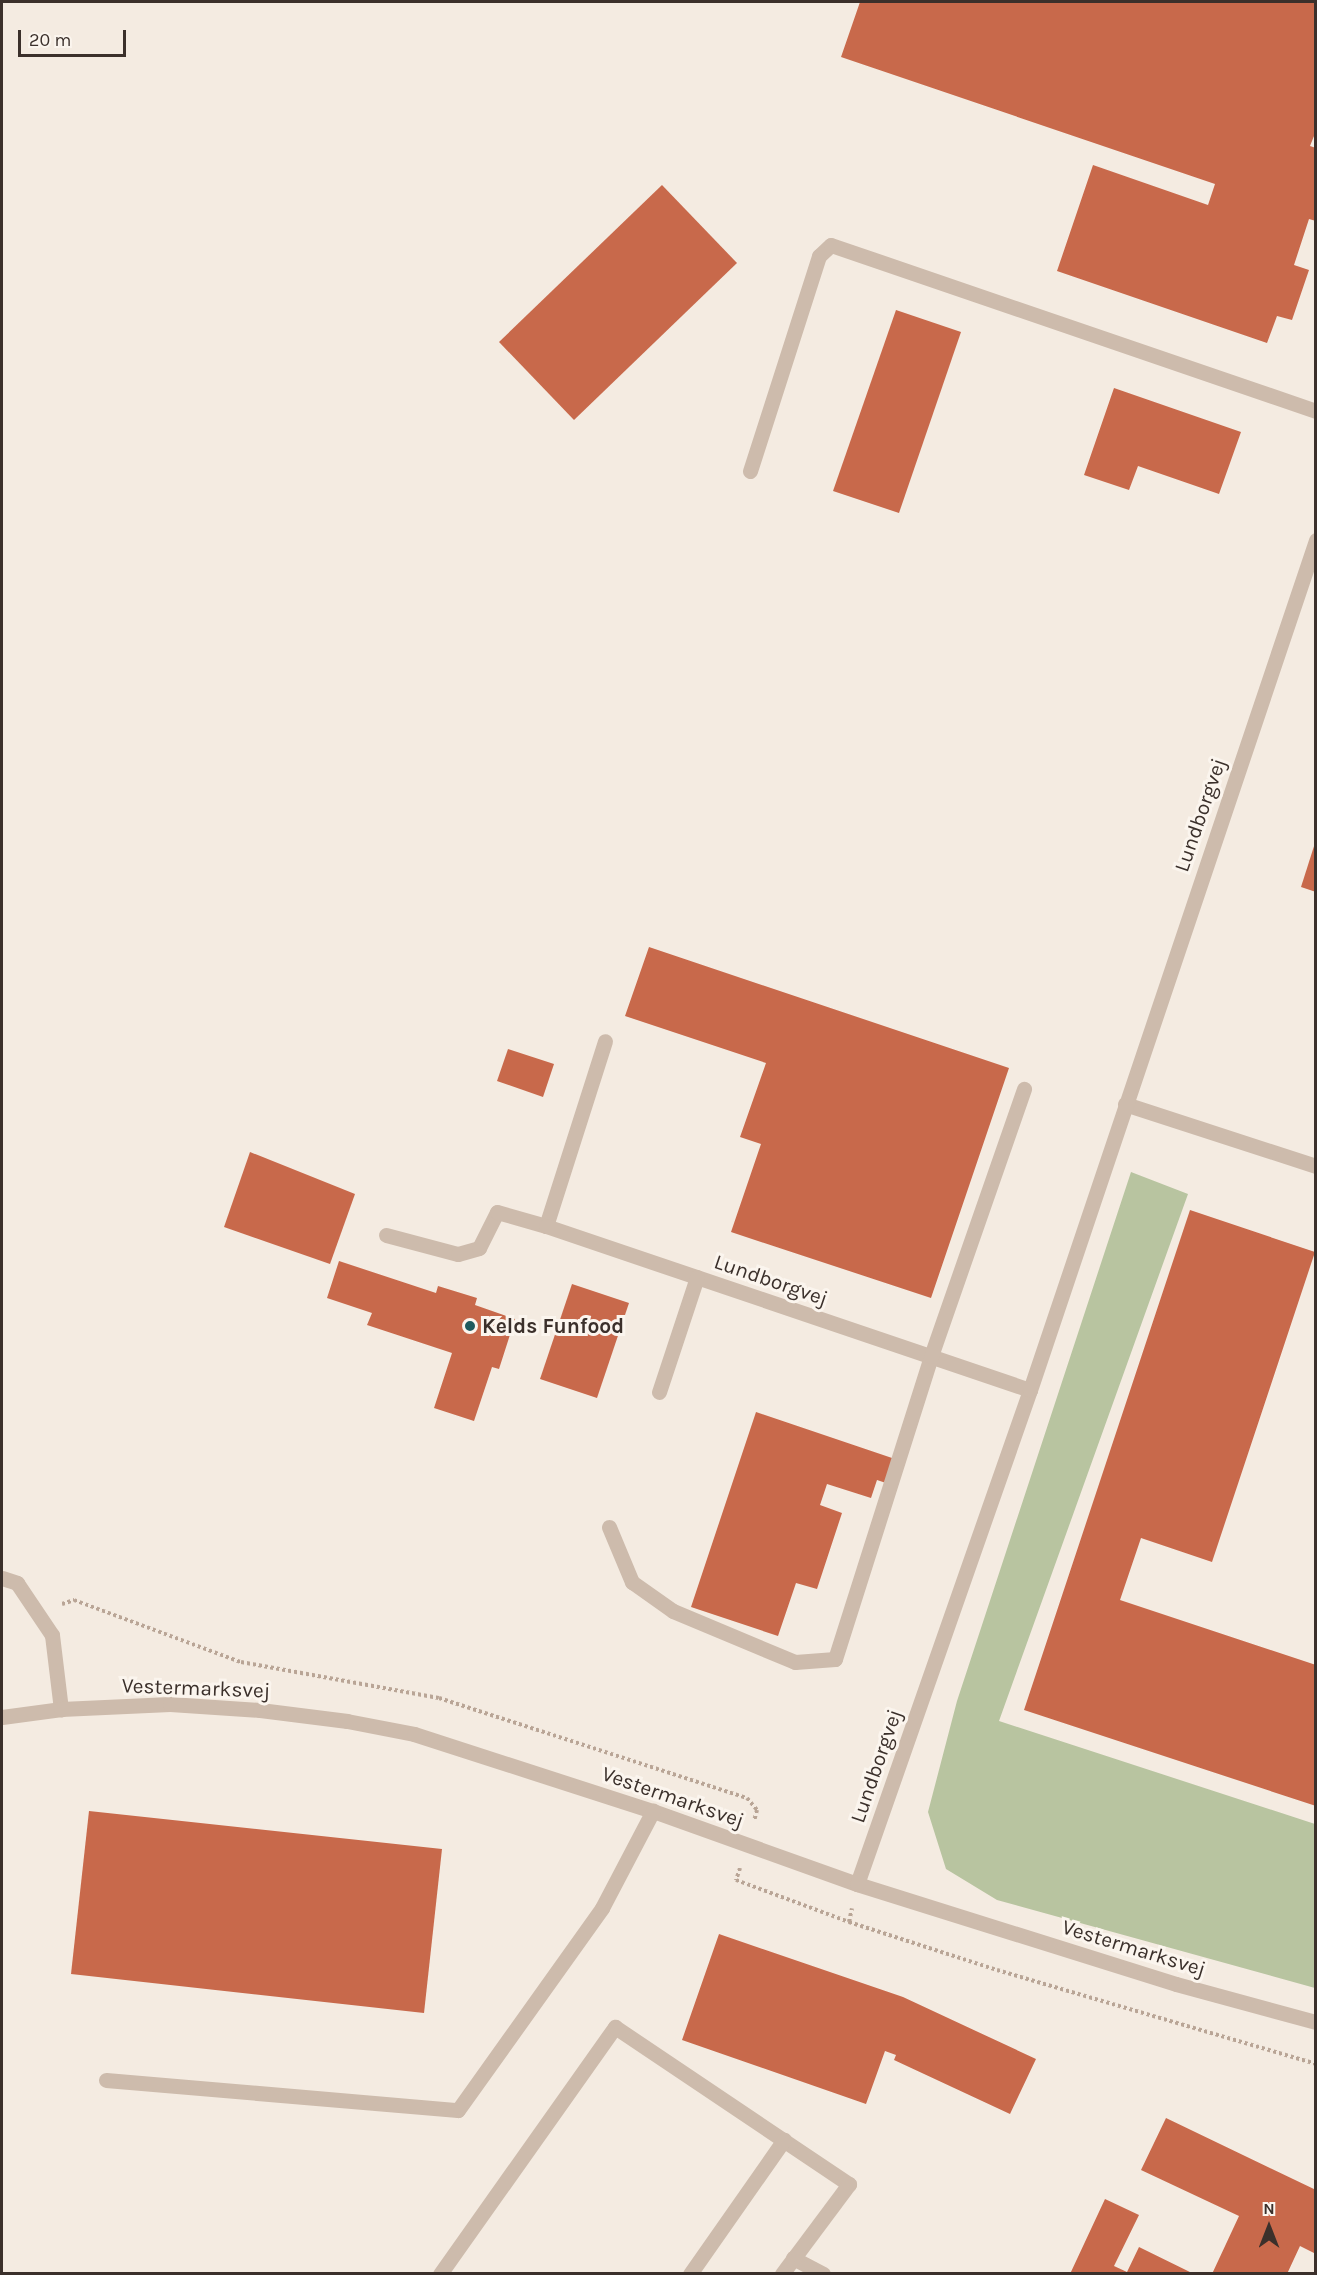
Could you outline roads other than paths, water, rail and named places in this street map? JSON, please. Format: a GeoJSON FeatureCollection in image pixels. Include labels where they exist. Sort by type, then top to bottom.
{"type":"FeatureCollection","features":[{"type":"Feature","properties":{"kind":"street"},"geometry":{"type":"LineString","coordinates":[[750,471],[819,256],[831,245],[1316,411]]}},
{"type":"Feature","properties":{"kind":"street","name":"Lundborgvej"},"geometry":{"type":"LineString","coordinates":[[857,1884],[1030,1390],[1316,540]]}},
{"type":"Feature","properties":{"kind":"street"},"geometry":{"type":"LineString","coordinates":[[546,1226],[605,1041]]}},
{"type":"Feature","properties":{"kind":"street"},"geometry":{"type":"LineString","coordinates":[[609,1527],[632,1582],[673,1611],[795,1662],[836,1659],[931,1356],[1024,1089]]}},
{"type":"Feature","properties":{"kind":"street"},"geometry":{"type":"LineString","coordinates":[[1125,1104],[1316,1166]]}},
{"type":"Feature","properties":{"kind":"street","name":"Lundborgvej"},"geometry":{"type":"LineString","coordinates":[[386,1235],[458,1254],[479,1248],[497,1212],[546,1226],[1030,1390]]}},
{"type":"Feature","properties":{"kind":"street"},"geometry":{"type":"LineString","coordinates":[[659,1392],[698,1277]]}},
{"type":"Feature","properties":{"kind":"street"},"geometry":{"type":"LineString","coordinates":[[2,1578],[16,1583],[52,1635],[61,1709]]}},
{"type":"Feature","properties":{"kind":"street","name":"Vestermarksvej"},"geometry":{"type":"LineString","coordinates":[[2,1717],[61,1709],[170,1704],[260,1710],[347,1721],[414,1734],[653,1811],[857,1884],[1176,1984],[1316,2022]]}},
{"type":"Feature","properties":{"kind":"street"},"geometry":{"type":"LineString","coordinates":[[106,2080],[458,2110],[602,1908],[653,1811]]}},
{"type":"Feature","properties":{"kind":"street"},"geometry":{"type":"LineString","coordinates":[[440,2274],[615,2027],[849,2184],[782,2274]]}},
{"type":"Feature","properties":{"kind":"street"},"geometry":{"type":"LineString","coordinates":[[690,2274],[784,2140]]}},
{"type":"Feature","properties":{"kind":"street"},"geometry":{"type":"LineString","coordinates":[[793,2258],[823,2274]]}},
{"type":"Feature","properties":{"kind":"place","name":"Kelds Funfood"},"geometry":{"type":"Point","coordinates":[470,1326]}}]}
